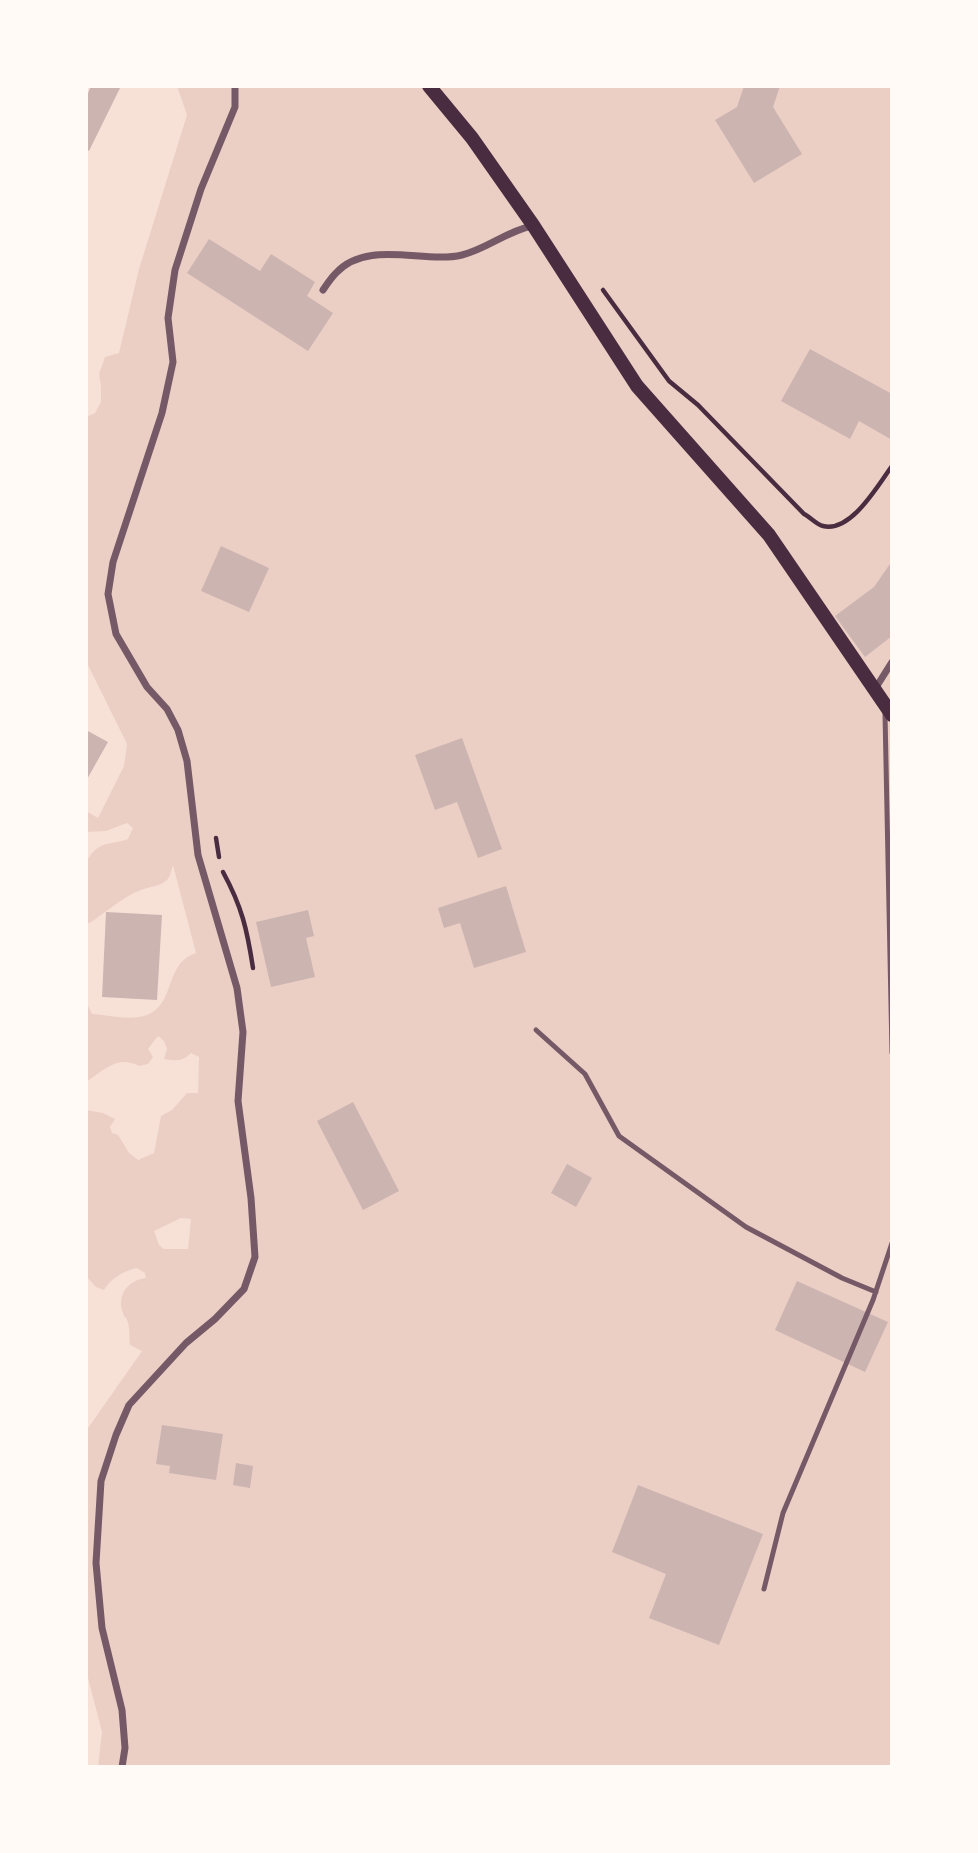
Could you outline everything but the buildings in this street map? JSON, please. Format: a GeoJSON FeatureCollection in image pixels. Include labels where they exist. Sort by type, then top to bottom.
{"type":"FeatureCollection","features":[{"type":"Feature","properties":{"kind":"main road"},"geometry":{"type":"LineString","coordinates":[[429,86],[466,129],[533,225],[637,386],[769,535],[890,716]]}},
{"type":"Feature","properties":{"kind":"street"},"geometry":{"type":"LineString","coordinates":[[122,1767],[125,1748],[122,1710],[102,1628],[96,1563],[101,1481],[129,1405],[187,1343],[244,1289],[255,1257],[251,1198],[238,1101],[243,1032],[237,988],[198,855],[187,761],[178,730],[167,709],[147,687],[116,634],[107,594],[113,562],[165,401],[173,362],[168,318],[175,270],[201,190],[235,107],[235,86]]}},
{"type":"Feature","properties":{"kind":"street"},"geometry":{"type":"LineString","coordinates":[[323,290],[337,271],[358,260],[381,254],[442,258],[463,255],[516,229],[533,225]]}},
{"type":"Feature","properties":{"kind":"street"},"geometry":{"type":"LineString","coordinates":[[875,690],[892,662]]}},
{"type":"Feature","properties":{"kind":"lane"},"geometry":{"type":"LineString","coordinates":[[890,716],[892,1053]]}},
{"type":"Feature","properties":{"kind":"lane"},"geometry":{"type":"LineString","coordinates":[[536,1030],[585,1074],[619,1136],[746,1227],[842,1278],[876,1292]]}},
{"type":"Feature","properties":{"kind":"lane"},"geometry":{"type":"LineString","coordinates":[[764,1589],[783,1513],[876,1292],[892,1242]]}},
{"type":"Feature","properties":{"kind":"path"},"geometry":{"type":"LineString","coordinates":[[597,281],[669,382],[698,405],[804,514],[823,526],[837,525],[851,519],[892,466]]}},
{"type":"Feature","properties":{"kind":"path"},"geometry":{"type":"LineString","coordinates":[[216,835],[221,869],[238,900],[245,921],[253,968]]}},
{"type":"Feature","properties":{"kind":"shaded area"},"geometry":{"type":"Polygon","coordinates":[[[177,86],[892,86],[892,1767],[98,1767],[102,1732],[86,1670],[86,1431],[142,1351],[130,1345],[129,1325],[123,1315],[121,1300],[129,1285],[146,1278],[145,1273],[137,1268],[132,1269],[114,1279],[104,1290],[96,1287],[86,1276],[86,1110],[103,1113],[115,1119],[110,1127],[112,1133],[118,1135],[129,1153],[138,1160],[154,1153],[161,1116],[172,1110],[187,1093],[198,1093],[199,1057],[191,1053],[179,1060],[164,1059],[167,1049],[158,1036],[148,1049],[153,1057],[148,1064],[139,1066],[117,1063],[86,1082],[86,1001],[92,1014],[127,1018],[147,1015],[156,1010],[162,1002],[179,965],[196,953],[173,865],[164,882],[133,893],[86,925],[87,860],[101,846],[128,839],[133,828],[127,823],[106,831],[86,832],[86,811],[98,818],[124,766],[127,744],[86,661],[86,417],[95,413],[101,402],[99,374],[105,357],[119,353],[139,269],[187,115],[177,86]],[[181,1218],[154,1231],[159,1245],[164,1249],[188,1249],[191,1219],[181,1218]]]}}]}
